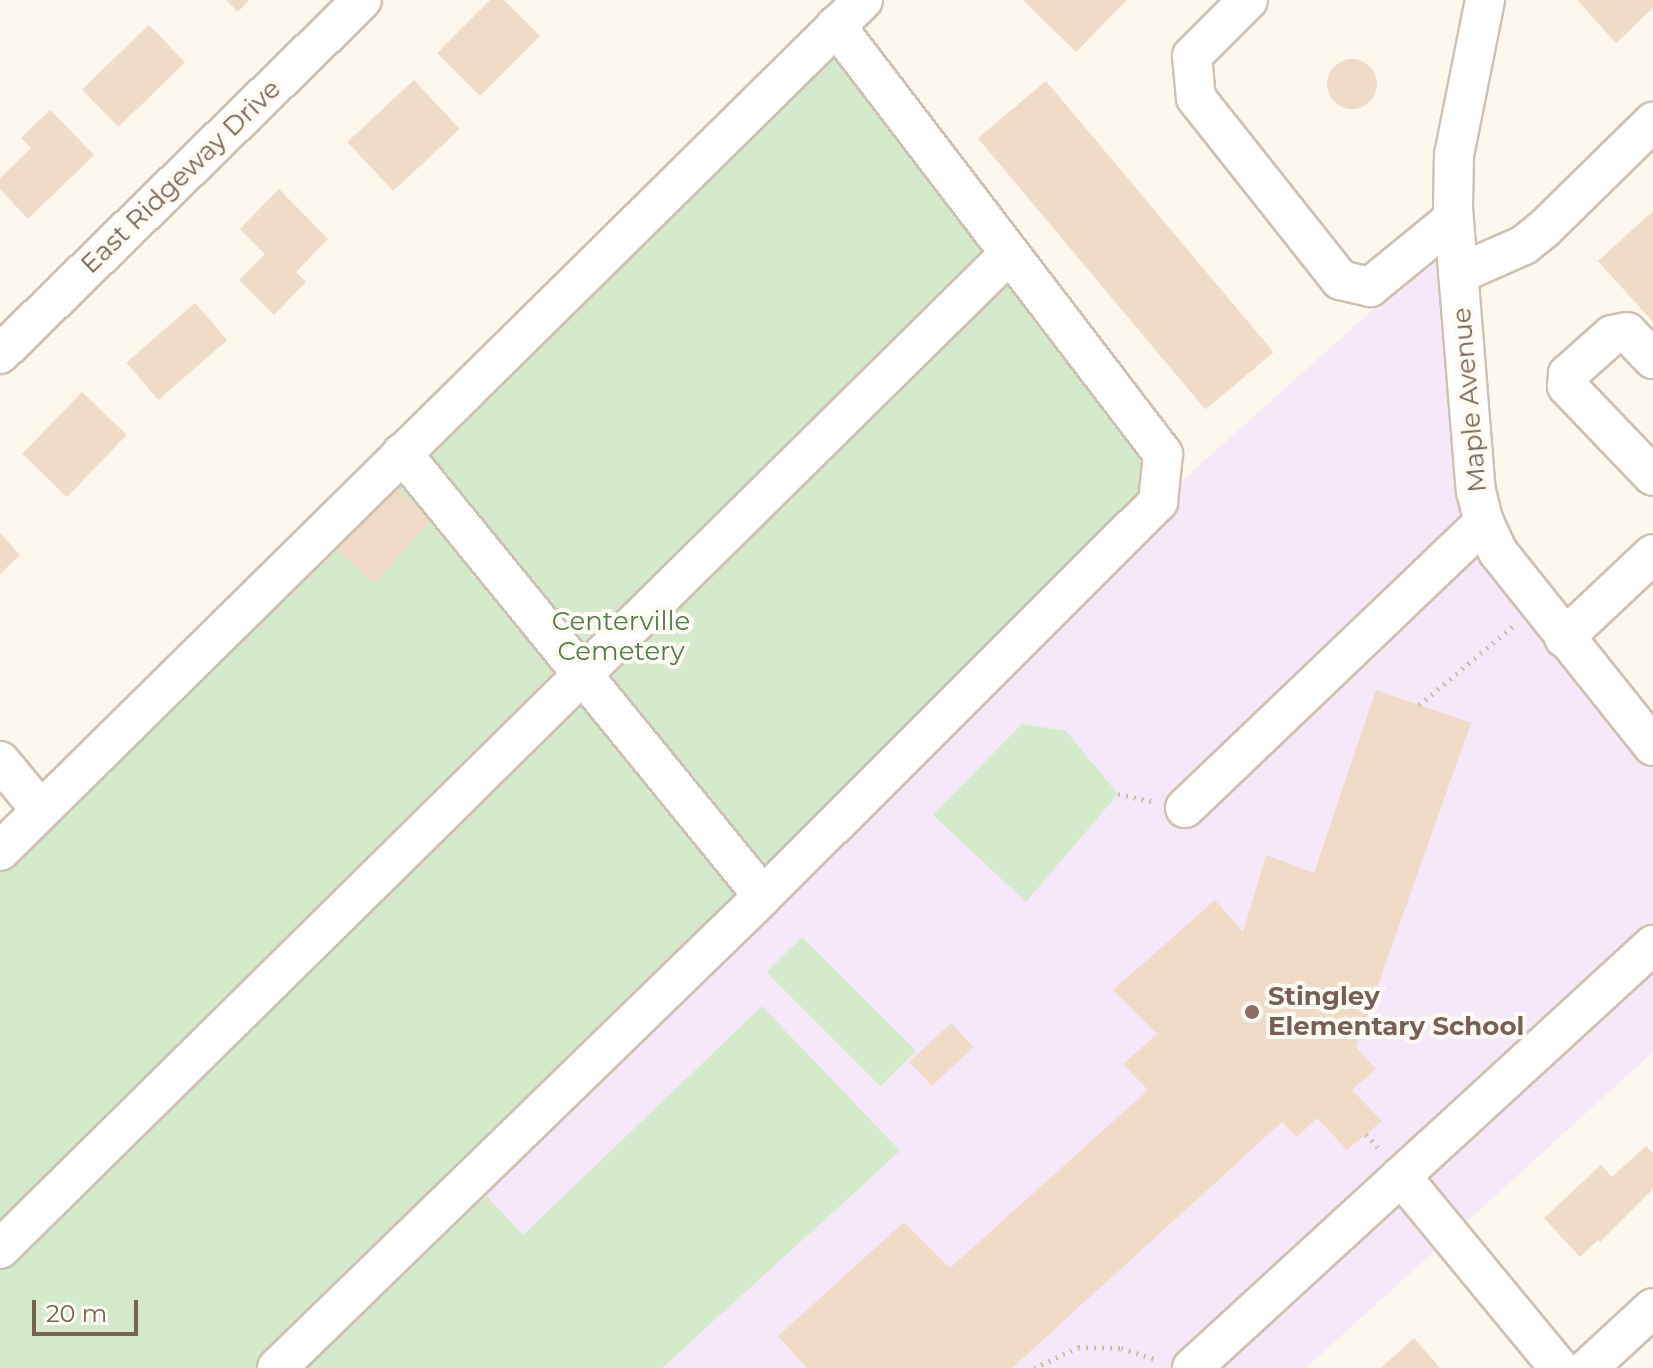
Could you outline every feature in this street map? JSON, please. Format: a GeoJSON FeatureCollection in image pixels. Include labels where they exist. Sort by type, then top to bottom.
{"type":"FeatureCollection","features":[{"type":"Feature","properties":{"kind":"street","name":"East Ridgeway Drive"},"geometry":{"type":"LineString","coordinates":[[0,354],[362,0]]}},
{"type":"Feature","properties":{"kind":"street"},"geometry":{"type":"LineString","coordinates":[[0,851],[863,0]]}},
{"type":"Feature","properties":{"kind":"street"},"geometry":{"type":"LineString","coordinates":[[1248,0],[1192,56],[1196,98],[1340,280],[1370,287],[1453,219]]}},
{"type":"Feature","properties":{"kind":"street","name":"Maple Avenue"},"geometry":{"type":"LineString","coordinates":[[1485,0],[1454,155],[1453,219],[1476,491],[1484,522],[1498,552],[1653,746]]}},
{"type":"Feature","properties":{"kind":"street"},"geometry":{"type":"LineString","coordinates":[[277,1368],[763,896],[1158,502],[1163,454],[836,26]]}},
{"type":"Feature","properties":{"kind":"street"},"geometry":{"type":"LineString","coordinates":[[1458,274],[1524,245],[1653,122]]}},
{"type":"Feature","properties":{"kind":"street"},"geometry":{"type":"LineString","coordinates":[[0,1249],[1010,253]]}},
{"type":"Feature","properties":{"kind":"street"},"geometry":{"type":"LineString","coordinates":[[1653,359],[1627,332],[1612,335],[1568,374],[1567,386],[1653,476]]}},
{"type":"Feature","properties":{"kind":"street"},"geometry":{"type":"LineString","coordinates":[[402,453],[763,896]]}},
{"type":"Feature","properties":{"kind":"street"},"geometry":{"type":"LineString","coordinates":[[1185,808],[1484,522]]}},
{"type":"Feature","properties":{"kind":"street"},"geometry":{"type":"LineString","coordinates":[[1564,638],[1653,554]]}},
{"type":"Feature","properties":{"kind":"street"},"geometry":{"type":"LineString","coordinates":[[0,761],[40,809]]}},
{"type":"Feature","properties":{"kind":"street"},"geometry":{"type":"LineString","coordinates":[[1192,1368],[1653,945]]}},
{"type":"Feature","properties":{"kind":"street"},"geometry":{"type":"LineString","coordinates":[[1401,1176],[1559,1368]]}},
{"type":"Feature","properties":{"kind":"street"},"geometry":{"type":"LineString","coordinates":[[1588,1368],[1653,1308]]}},
{"type":"Feature","properties":{"kind":"path"},"geometry":{"type":"LineString","coordinates":[[1419,705],[1539,605]]}},
{"type":"Feature","properties":{"kind":"path"},"geometry":{"type":"LineString","coordinates":[[1034,1368],[1078,1347],[1121,1348],[1167,1363],[1162,1368]]}},
{"type":"Feature","properties":{"kind":"shaded area"},"geometry":{"type":"Polygon","coordinates":[[[1455,236],[1476,491],[1653,746],[1653,1052],[1306,1368],[275,1368],[1158,502],[1455,236]]]}},
{"type":"Feature","properties":{"kind":"green space","name":"Centerville Cemetery"},"geometry":{"type":"Polygon","coordinates":[[[836,26],[1163,454],[1158,502],[472,1180],[523,1235],[762,1006],[900,1151],[662,1368],[0,1368],[0,851],[836,26]]]}},
{"type":"Feature","properties":{"kind":"green space"},"geometry":{"type":"Polygon","coordinates":[[[1022,724],[1066,731],[1118,794],[1026,902],[933,815],[1022,724]]]}},
{"type":"Feature","properties":{"kind":"green space"},"geometry":{"type":"Polygon","coordinates":[[[802,937],[916,1051],[880,1086],[767,972],[802,937]]]}},
{"type":"Feature","properties":{"kind":"building"},"geometry":{"type":"Polygon","coordinates":[[[226,0],[249,0],[238,12],[226,0]]]}},
{"type":"Feature","properties":{"kind":"building"},"geometry":{"type":"Polygon","coordinates":[[[490,0],[504,0],[540,36],[480,96],[437,53],[490,0]]]}},
{"type":"Feature","properties":{"kind":"building"},"geometry":{"type":"Polygon","coordinates":[[[1023,0],[1127,0],[1076,52],[1023,0]]]}},
{"type":"Feature","properties":{"kind":"building"},"geometry":{"type":"Polygon","coordinates":[[[1577,0],[1653,0],[1653,8],[1616,43],[1577,0]]]}},
{"type":"Feature","properties":{"kind":"building"},"geometry":{"type":"Polygon","coordinates":[[[149,25],[185,62],[118,127],[82,90],[149,25]]]}},
{"type":"Feature","properties":{"kind":"building"},"geometry":{"type":"Polygon","coordinates":[[[1352,59],[1370,66],[1377,84],[1370,102],[1352,109],[1334,102],[1327,84],[1334,66],[1352,59]]]}},
{"type":"Feature","properties":{"kind":"building"},"geometry":{"type":"Polygon","coordinates":[[[414,80],[460,129],[393,191],[347,142],[414,80]]]}},
{"type":"Feature","properties":{"kind":"building"},"geometry":{"type":"Polygon","coordinates":[[[1046,81],[1274,352],[1205,409],[978,138],[1046,81]]]}},
{"type":"Feature","properties":{"kind":"building"},"geometry":{"type":"Polygon","coordinates":[[[50,110],[94,155],[28,219],[0,189],[0,178],[31,148],[21,138],[50,110]]]}},
{"type":"Feature","properties":{"kind":"building"},"geometry":{"type":"Polygon","coordinates":[[[279,189],[328,239],[296,272],[306,282],[274,315],[239,280],[265,254],[240,229],[279,189]]]}},
{"type":"Feature","properties":{"kind":"building"},"geometry":{"type":"Polygon","coordinates":[[[1653,211],[1653,322],[1598,261],[1653,211]]]}},
{"type":"Feature","properties":{"kind":"building"},"geometry":{"type":"Polygon","coordinates":[[[195,303],[227,340],[158,400],[126,363],[195,303]]]}},
{"type":"Feature","properties":{"kind":"building"},"geometry":{"type":"Polygon","coordinates":[[[82,392],[127,435],[67,497],[22,454],[82,392]]]}},
{"type":"Feature","properties":{"kind":"building"},"geometry":{"type":"Polygon","coordinates":[[[391,484],[431,520],[374,583],[334,547],[391,484]]]}},
{"type":"Feature","properties":{"kind":"building"},"geometry":{"type":"Polygon","coordinates":[[[0,533],[20,555],[0,574],[0,533]]]}},
{"type":"Feature","properties":{"kind":"building","name":"Stingley Elementary School"},"geometry":{"type":"Polygon","coordinates":[[[1376,690],[1471,723],[1356,1047],[1376,1069],[1352,1090],[1382,1121],[1347,1150],[1317,1118],[1297,1137],[1282,1122],[1012,1368],[807,1368],[778,1336],[904,1222],[950,1268],[1148,1090],[1123,1064],[1157,1034],[1113,990],[1215,900],[1243,932],[1266,855],[1314,873],[1376,690]]]}},
{"type":"Feature","properties":{"kind":"building"},"geometry":{"type":"Polygon","coordinates":[[[951,1023],[974,1047],[932,1086],[909,1062],[951,1023]]]}},
{"type":"Feature","properties":{"kind":"building"},"geometry":{"type":"Polygon","coordinates":[[[1646,1146],[1653,1153],[1653,1189],[1600,1242],[1598,1240],[1580,1257],[1544,1218],[1601,1165],[1612,1177],[1646,1146]]]}},
{"type":"Feature","properties":{"kind":"building"},"geometry":{"type":"Polygon","coordinates":[[[1414,1338],[1440,1368],[1381,1368],[1414,1338]]]}},
{"type":"Feature","properties":{"kind":"place","name":"Stingley Elementary School"},"geometry":{"type":"Point","coordinates":[1252,1012]}}]}
